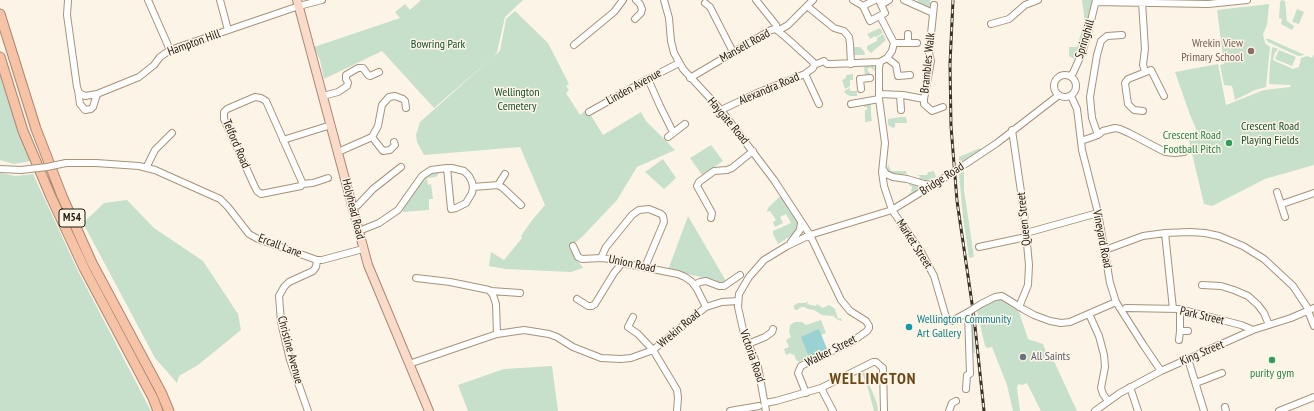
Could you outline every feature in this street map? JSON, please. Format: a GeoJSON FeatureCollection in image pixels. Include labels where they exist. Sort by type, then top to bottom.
{"type":"FeatureCollection","features":[{"type":"Feature","properties":{"kind":"highway","name":"M54"},"geometry":{"type":"LineString","coordinates":[[0,14],[36,129],[62,196],[92,263],[161,392],[169,411]]}},
{"type":"Feature","properties":{"kind":"highway","name":"M54"},"geometry":{"type":"LineString","coordinates":[[0,57],[23,131],[51,197],[84,268],[153,398],[158,411]]}},
{"type":"Feature","properties":{"kind":"main road","name":"Holyhead Road"},"geometry":{"type":"LineString","coordinates":[[298,3],[363,249],[429,411]]}},
{"type":"Feature","properties":{"kind":"street"},"geometry":{"type":"LineString","coordinates":[[68,0],[67,15],[80,104],[85,110],[93,107],[97,94]]}},
{"type":"Feature","properties":{"kind":"street"},"geometry":{"type":"LineString","coordinates":[[148,0],[170,50]]}},
{"type":"Feature","properties":{"kind":"street"},"geometry":{"type":"LineString","coordinates":[[220,0],[228,30]]}},
{"type":"Feature","properties":{"kind":"street","name":"Hampton Hill"},"geometry":{"type":"LineString","coordinates":[[78,90],[79,93],[85,96],[97,94],[139,76],[154,65],[160,57],[170,50],[228,30],[298,3],[322,0]]}},
{"type":"Feature","properties":{"kind":"street"},"geometry":{"type":"LineString","coordinates":[[575,41],[614,12],[623,0]]}},
{"type":"Feature","properties":{"kind":"street"},"geometry":{"type":"LineString","coordinates":[[636,0],[642,9],[636,20]]}},
{"type":"Feature","properties":{"kind":"street","name":"Haygate Road"},"geometry":{"type":"LineString","coordinates":[[664,0],[668,13],[671,41],[674,53],[679,63],[690,78],[721,110],[753,151],[786,196],[810,235]]}},
{"type":"Feature","properties":{"kind":"street"},"geometry":{"type":"LineString","coordinates":[[756,0],[776,25],[776,30],[788,25],[813,0]]}},
{"type":"Feature","properties":{"kind":"street"},"geometry":{"type":"LineString","coordinates":[[853,0],[863,6],[870,21],[886,13],[880,2],[889,0]]}},
{"type":"Feature","properties":{"kind":"street"},"geometry":{"type":"LineString","coordinates":[[863,6],[875,0]]}},
{"type":"Feature","properties":{"kind":"street"},"geometry":{"type":"LineString","coordinates":[[904,0],[914,2],[933,13]]}},
{"type":"Feature","properties":{"kind":"street"},"geometry":{"type":"LineString","coordinates":[[991,24],[1009,19],[1025,5],[1038,0]]}},
{"type":"Feature","properties":{"kind":"street"},"geometry":{"type":"LineString","coordinates":[[1096,1],[1208,4],[1247,0]]}},
{"type":"Feature","properties":{"kind":"street","name":"Springhill"},"geometry":{"type":"LineString","coordinates":[[1070,76],[1079,60],[1096,1]]}},
{"type":"Feature","properties":{"kind":"street"},"geometry":{"type":"LineString","coordinates":[[1142,2],[1145,32],[1145,49],[1143,59],[1145,71]]}},
{"type":"Feature","properties":{"kind":"street"},"geometry":{"type":"LineString","coordinates":[[705,3],[710,7],[733,52]]}},
{"type":"Feature","properties":{"kind":"street","name":"Brambles Walk"},"geometry":{"type":"LineString","coordinates":[[852,104],[860,105],[879,97],[902,95],[924,99],[931,61],[929,54],[934,5]]}},
{"type":"Feature","properties":{"kind":"street"},"geometry":{"type":"LineString","coordinates":[[807,6],[834,28],[844,31],[850,44],[851,64]]}},
{"type":"Feature","properties":{"kind":"street"},"geometry":{"type":"LineString","coordinates":[[814,65],[824,61],[827,64],[880,62],[887,58],[892,51],[894,43],[880,16]]}},
{"type":"Feature","properties":{"kind":"street","name":"Mansell Road"},"geometry":{"type":"LineString","coordinates":[[690,78],[772,30],[776,30],[813,62],[814,65]]}},
{"type":"Feature","properties":{"kind":"street"},"geometry":{"type":"LineString","coordinates":[[908,34],[908,43]]}},
{"type":"Feature","properties":{"kind":"street"},"geometry":{"type":"LineString","coordinates":[[1098,135],[1092,118],[1090,103],[1091,86],[1097,55],[1102,41],[1107,36],[1122,35]]}},
{"type":"Feature","properties":{"kind":"street"},"geometry":{"type":"LineString","coordinates":[[894,43],[917,43]]}},
{"type":"Feature","properties":{"kind":"street"},"geometry":{"type":"LineString","coordinates":[[887,58],[896,65],[898,76],[910,75]]}},
{"type":"Feature","properties":{"kind":"street","name":"Market Street"},"geometry":{"type":"LineString","coordinates":[[880,62],[875,78],[884,132],[882,167],[884,186],[892,210],[920,250],[931,270],[946,317],[952,321],[969,312]]}},
{"type":"Feature","properties":{"kind":"street","name":"Linden Avenue"},"geometry":{"type":"LineString","coordinates":[[589,112],[679,63]]}},
{"type":"Feature","properties":{"kind":"street","name":"Alexandra Road"},"geometry":{"type":"LineString","coordinates":[[721,110],[757,93],[805,74],[813,68],[814,65]]}},
{"type":"Feature","properties":{"kind":"street"},"geometry":{"type":"LineString","coordinates":[[323,96],[338,92],[347,86],[348,83],[346,75],[358,68],[363,68],[370,76],[380,72]]}},
{"type":"Feature","properties":{"kind":"street"},"geometry":{"type":"LineString","coordinates":[[1143,111],[1134,110],[1128,104],[1125,83],[1128,79],[1145,71],[1151,70],[1164,96]]}},
{"type":"Feature","properties":{"kind":"street"},"geometry":{"type":"LineString","coordinates":[[805,74],[819,102],[812,103]]}},
{"type":"Feature","properties":{"kind":"street"},"geometry":{"type":"LineString","coordinates":[[1063,75],[1070,76],[1075,81],[1075,91],[1071,96],[1065,97],[1059,95],[1054,86],[1057,79],[1063,75]]}},
{"type":"Feature","properties":{"kind":"street"},"geometry":{"type":"LineString","coordinates":[[861,89],[860,79],[875,78]]}},
{"type":"Feature","properties":{"kind":"street"},"geometry":{"type":"LineString","coordinates":[[648,79],[673,132]]}},
{"type":"Feature","properties":{"kind":"street"},"geometry":{"type":"LineString","coordinates":[[338,152],[372,136],[378,126],[382,105],[386,99],[392,95],[405,101],[406,108]]}},
{"type":"Feature","properties":{"kind":"street"},"geometry":{"type":"LineString","coordinates":[[901,110],[902,95]]}},
{"type":"Feature","properties":{"kind":"street","name":"Bridge Road"},"geometry":{"type":"LineString","coordinates":[[810,235],[892,210],[970,161],[1059,95]]}},
{"type":"Feature","properties":{"kind":"street","name":"Vineyard Road"},"geometry":{"type":"LineString","coordinates":[[1071,96],[1077,109],[1081,141],[1098,213],[1110,283],[1116,302],[1161,371]]}},
{"type":"Feature","properties":{"kind":"street","name":"Telford Road"},"geometry":{"type":"LineString","coordinates":[[302,184],[266,101],[255,97],[227,109],[224,112],[224,118],[257,191],[261,194],[301,186],[302,184],[313,183],[328,178]]}},
{"type":"Feature","properties":{"kind":"street"},"geometry":{"type":"LineString","coordinates":[[924,99],[924,104],[930,113],[942,106]]}},
{"type":"Feature","properties":{"kind":"street"},"geometry":{"type":"LineString","coordinates":[[668,137],[684,124]]}},
{"type":"Feature","properties":{"kind":"street"},"geometry":{"type":"LineString","coordinates":[[283,140],[331,125]]}},
{"type":"Feature","properties":{"kind":"street"},"geometry":{"type":"LineString","coordinates":[[1081,141],[1109,129],[1120,129],[1165,152],[1184,152]]}},
{"type":"Feature","properties":{"kind":"street","name":"Queen Street"},"geometry":{"type":"LineString","coordinates":[[1012,130],[1029,265],[1028,285],[1019,307]]}},
{"type":"Feature","properties":{"kind":"street"},"geometry":{"type":"LineString","coordinates":[[146,168],[155,150],[172,133]]}},
{"type":"Feature","properties":{"kind":"street"},"geometry":{"type":"LineString","coordinates":[[372,136],[383,151],[390,150],[394,146],[394,142]]}},
{"type":"Feature","properties":{"kind":"street"},"geometry":{"type":"LineString","coordinates":[[710,218],[712,213],[697,186],[699,182],[714,171],[732,168],[753,151]]}},
{"type":"Feature","properties":{"kind":"street","name":"Ercall Lane"},"geometry":{"type":"LineString","coordinates":[[0,169],[21,170],[66,163],[96,163],[139,166],[182,181],[220,199],[249,234],[317,260],[363,249]]}},
{"type":"Feature","properties":{"kind":"street"},"geometry":{"type":"LineString","coordinates":[[353,208],[358,205],[373,189],[401,167]]}},
{"type":"Feature","properties":{"kind":"street"},"geometry":{"type":"LineString","coordinates":[[882,167],[886,174],[893,177],[933,185]]}},
{"type":"Feature","properties":{"kind":"street"},"geometry":{"type":"LineString","coordinates":[[358,231],[385,220],[398,210],[426,172],[431,170],[447,168],[456,168],[464,171],[469,176],[473,187],[472,193],[466,203],[456,208],[451,208],[447,168]]}},
{"type":"Feature","properties":{"kind":"street"},"geometry":{"type":"LineString","coordinates":[[498,186],[505,174]]}},
{"type":"Feature","properties":{"kind":"street"},"geometry":{"type":"LineString","coordinates":[[884,186],[888,180],[893,177]]}},
{"type":"Feature","properties":{"kind":"street"},"geometry":{"type":"LineString","coordinates":[[473,187],[498,186],[503,188],[521,206]]}},
{"type":"Feature","properties":{"kind":"street"},"geometry":{"type":"LineString","coordinates":[[1277,192],[1285,217]]}},
{"type":"Feature","properties":{"kind":"street"},"geometry":{"type":"LineString","coordinates":[[704,199],[710,193]]}},
{"type":"Feature","properties":{"kind":"street"},"geometry":{"type":"LineString","coordinates":[[1282,204],[1314,193]]}},
{"type":"Feature","properties":{"kind":"street"},"geometry":{"type":"LineString","coordinates":[[601,258],[606,247],[632,215],[639,210],[649,208],[661,214],[664,226],[644,267]]}},
{"type":"Feature","properties":{"kind":"street"},"geometry":{"type":"LineString","coordinates":[[979,247],[1026,235],[1098,213]]}},
{"type":"Feature","properties":{"kind":"street"},"geometry":{"type":"LineString","coordinates":[[787,246],[797,236],[800,230],[801,222]]}},
{"type":"Feature","properties":{"kind":"street"},"geometry":{"type":"LineString","coordinates":[[1105,250],[1143,236],[1165,233],[1205,233],[1220,236],[1243,246],[1264,259],[1283,276],[1310,309],[1314,326]]}},
{"type":"Feature","properties":{"kind":"street"},"geometry":{"type":"LineString","coordinates":[[1165,233],[1180,331],[1179,340]]}},
{"type":"Feature","properties":{"kind":"street"},"geometry":{"type":"LineString","coordinates":[[738,301],[743,285],[754,270],[764,260],[787,246],[810,235]]}},
{"type":"Feature","properties":{"kind":"street","name":"Walker Street"},"geometry":{"type":"LineString","coordinates":[[806,392],[798,373],[800,366],[853,340],[869,328],[866,321],[850,311],[841,300],[810,235]]}},
{"type":"Feature","properties":{"kind":"street","name":"Union Road"},"geometry":{"type":"LineString","coordinates":[[572,246],[578,257],[582,259],[610,259],[622,263],[678,274],[685,277],[694,285],[706,306]]}},
{"type":"Feature","properties":{"kind":"street","name":"Christine Avenue"},"geometry":{"type":"LineString","coordinates":[[308,411],[290,360],[281,322],[279,301],[280,293],[284,287],[293,280],[313,271],[316,267],[317,260]]}},
{"type":"Feature","properties":{"kind":"street"},"geometry":{"type":"LineString","coordinates":[[577,299],[588,306],[595,304],[622,263]]}},
{"type":"Feature","properties":{"kind":"street"},"geometry":{"type":"LineString","coordinates":[[694,285],[706,281],[719,286],[724,286],[740,275]]}},
{"type":"Feature","properties":{"kind":"street"},"geometry":{"type":"LineString","coordinates":[[416,278],[470,285],[490,291],[520,293]]}},
{"type":"Feature","properties":{"kind":"street"},"geometry":{"type":"LineString","coordinates":[[1202,286],[1221,286],[1248,296],[1258,304],[1264,312],[1269,325]]}},
{"type":"Feature","properties":{"kind":"street"},"geometry":{"type":"LineString","coordinates":[[490,291],[496,304],[497,334]]}},
{"type":"Feature","properties":{"kind":"street"},"geometry":{"type":"LineString","coordinates":[[966,389],[967,375],[970,374],[969,312],[981,304],[992,298],[1000,296],[1044,319],[1061,323],[1070,322],[1116,302]]}},
{"type":"Feature","properties":{"kind":"street","name":"Wrekin Road"},"geometry":{"type":"LineString","coordinates":[[409,364],[497,334],[524,330],[549,334],[573,347],[600,358],[631,358],[653,350],[706,306],[722,302],[738,301]]}},
{"type":"Feature","properties":{"kind":"street","name":"Victoria Road"},"geometry":{"type":"LineString","coordinates":[[738,301],[740,321],[758,367],[762,404],[766,411]]}},
{"type":"Feature","properties":{"kind":"street","name":"Park Street"},"geometry":{"type":"LineString","coordinates":[[1126,308],[1176,309],[1241,325],[1253,330]]}},
{"type":"Feature","properties":{"kind":"street","name":"King Street"},"geometry":{"type":"LineString","coordinates":[[1095,411],[1130,387],[1161,371],[1253,330],[1310,309]]}},
{"type":"Feature","properties":{"kind":"street"},"geometry":{"type":"LineString","coordinates":[[1089,314],[1099,336],[1104,355],[1105,367],[1101,388],[1108,401]]}},
{"type":"Feature","properties":{"kind":"street"},"geometry":{"type":"LineString","coordinates":[[632,317],[628,327],[638,334],[653,350],[677,390],[677,411]]}},
{"type":"Feature","properties":{"kind":"street"},"geometry":{"type":"LineString","coordinates":[[748,344],[765,337],[772,332],[773,329]]}},
{"type":"Feature","properties":{"kind":"street"},"geometry":{"type":"LineString","coordinates":[[1180,331],[1188,331]]}},
{"type":"Feature","properties":{"kind":"street"},"geometry":{"type":"LineString","coordinates":[[1188,359],[1204,411]]}},
{"type":"Feature","properties":{"kind":"street"},"geometry":{"type":"LineString","coordinates":[[730,411],[739,410],[821,388],[873,362],[876,362],[883,368],[884,411]]}},
{"type":"Feature","properties":{"kind":"street"},"geometry":{"type":"LineString","coordinates":[[1196,383],[1222,373]]}},
{"type":"Feature","properties":{"kind":"street"},"geometry":{"type":"LineString","coordinates":[[1130,387],[1138,411]]}},
{"type":"Feature","properties":{"kind":"street"},"geometry":{"type":"LineString","coordinates":[[821,388],[833,411]]}},
{"type":"Feature","properties":{"kind":"street"},"geometry":{"type":"LineString","coordinates":[[1278,411],[1314,397]]}},
{"type":"Feature","properties":{"kind":"street"},"geometry":{"type":"LineString","coordinates":[[949,411],[952,403],[956,401]]}},
{"type":"Feature","properties":{"kind":"green space","name":"Wellington Cemetery"},"geometry":{"type":"Polygon","coordinates":[[[421,0],[523,0],[505,17],[497,52],[494,56],[500,51],[506,19],[515,11],[548,43],[569,84],[566,86],[569,90],[566,93],[580,115],[587,109],[603,135],[641,112],[646,121],[675,150],[637,167],[617,200],[582,237],[569,248],[583,268],[571,272],[505,269],[489,266],[491,252],[504,260],[522,238],[521,236],[545,205],[520,147],[424,155],[417,142],[416,135],[420,122],[493,57],[434,108],[382,51],[324,79],[320,60],[314,47],[400,18],[395,12],[405,4],[410,10],[421,0]]]}},
{"type":"Feature","properties":{"kind":"green space"},"geometry":{"type":"Polygon","coordinates":[[[918,0],[930,0],[930,6],[928,8],[917,2],[918,0]]]}},
{"type":"Feature","properties":{"kind":"green space"},"geometry":{"type":"Polygon","coordinates":[[[1082,0],[1092,0],[1092,2],[1079,48],[1074,59],[1069,56],[1069,47],[1077,47],[1084,23],[1082,0]]]}},
{"type":"Feature","properties":{"kind":"green space"},"geometry":{"type":"Polygon","coordinates":[[[1281,0],[1285,1],[1287,21],[1294,26],[1292,30],[1281,24],[1282,19],[1279,18],[1281,0]]]}},
{"type":"Feature","properties":{"kind":"green space"},"geometry":{"type":"Polygon","coordinates":[[[1269,4],[1267,25],[1263,34],[1265,43],[1270,47],[1266,87],[1255,90],[1235,100],[1232,86],[1224,85],[1220,65],[1224,64],[1217,10],[1269,4]]]}},
{"type":"Feature","properties":{"kind":"green space"},"geometry":{"type":"Polygon","coordinates":[[[1297,9],[1304,12],[1299,24],[1292,22],[1297,9]]]}},
{"type":"Feature","properties":{"kind":"green space"},"geometry":{"type":"Polygon","coordinates":[[[880,28],[883,33],[870,39],[867,34],[880,28]]]}},
{"type":"Feature","properties":{"kind":"green space"},"geometry":{"type":"Polygon","coordinates":[[[883,34],[886,40],[871,53],[867,49],[867,46],[877,41],[877,38],[883,34]]]}},
{"type":"Feature","properties":{"kind":"green space"},"geometry":{"type":"Polygon","coordinates":[[[1266,39],[1305,55],[1298,56],[1268,42],[1266,39]]]}},
{"type":"Feature","properties":{"kind":"green space"},"geometry":{"type":"Polygon","coordinates":[[[853,47],[860,47],[864,51],[865,55],[853,55],[853,47]]]}},
{"type":"Feature","properties":{"kind":"green space","name":"Crescent Road Playing Fields"},"geometry":{"type":"Polygon","coordinates":[[[1273,47],[1278,49],[1275,52],[1273,60],[1293,69],[1299,67],[1301,58],[1307,56],[1312,58],[1314,54],[1314,165],[1265,179],[1212,206],[1204,204],[1188,137],[1197,131],[1175,72],[1218,64],[1226,105],[1264,90],[1290,87],[1291,85],[1269,84],[1273,47]]]}},
{"type":"Feature","properties":{"kind":"green space"},"geometry":{"type":"Polygon","coordinates":[[[1279,50],[1296,57],[1292,66],[1275,59],[1279,50]]]}},
{"type":"Feature","properties":{"kind":"green space"},"geometry":{"type":"Polygon","coordinates":[[[874,65],[875,71],[870,67],[867,70],[870,73],[870,77],[865,76],[864,66],[874,65]]]}},
{"type":"Feature","properties":{"kind":"green space"},"geometry":{"type":"Polygon","coordinates":[[[0,71],[30,161],[14,164],[0,160],[0,71]]]}},
{"type":"Feature","properties":{"kind":"green space"},"geometry":{"type":"Polygon","coordinates":[[[853,74],[853,80],[850,80],[850,86],[845,89],[842,80],[846,78],[846,75],[853,74]]]}},
{"type":"Feature","properties":{"kind":"green space"},"geometry":{"type":"Polygon","coordinates":[[[850,88],[850,91],[857,91],[857,96],[850,96],[846,94],[844,91],[850,88]]]}},
{"type":"Feature","properties":{"kind":"green space"},"geometry":{"type":"Polygon","coordinates":[[[870,102],[872,121],[865,122],[865,110],[867,110],[867,107],[864,107],[864,104],[870,102]]]}},
{"type":"Feature","properties":{"kind":"green space"},"geometry":{"type":"Polygon","coordinates":[[[906,117],[907,123],[895,123],[895,127],[893,128],[888,125],[888,119],[906,117]]]}},
{"type":"Feature","properties":{"kind":"green space"},"geometry":{"type":"Polygon","coordinates":[[[711,145],[723,161],[702,175],[690,158],[711,145]]]}},
{"type":"Feature","properties":{"kind":"green space"},"geometry":{"type":"Polygon","coordinates":[[[980,148],[981,150],[959,163],[959,157],[980,148]]]}},
{"type":"Feature","properties":{"kind":"green space"},"geometry":{"type":"Polygon","coordinates":[[[663,159],[676,178],[664,189],[645,172],[663,159]]]}},
{"type":"Feature","properties":{"kind":"green space"},"geometry":{"type":"Polygon","coordinates":[[[888,164],[891,171],[906,171],[907,174],[893,174],[887,171],[888,164]]]}},
{"type":"Feature","properties":{"kind":"green space"},"geometry":{"type":"Polygon","coordinates":[[[934,171],[936,177],[926,181],[922,181],[919,178],[920,176],[916,175],[927,175],[928,172],[934,171]]]}},
{"type":"Feature","properties":{"kind":"green space"},"geometry":{"type":"Polygon","coordinates":[[[964,171],[964,190],[974,257],[969,258],[959,174],[964,171]]]}},
{"type":"Feature","properties":{"kind":"green space"},"geometry":{"type":"Polygon","coordinates":[[[440,172],[436,177],[427,178],[428,185],[431,184],[433,199],[429,199],[429,210],[403,212],[402,210],[427,174],[440,172]]]}},
{"type":"Feature","properties":{"kind":"green space"},"geometry":{"type":"Polygon","coordinates":[[[0,173],[16,176],[33,174],[79,273],[151,411],[0,411],[0,173]]]}},
{"type":"Feature","properties":{"kind":"green space"},"geometry":{"type":"Polygon","coordinates":[[[910,182],[921,187],[909,196],[912,186],[909,186],[910,182]]]}},
{"type":"Feature","properties":{"kind":"green space"},"geometry":{"type":"Polygon","coordinates":[[[779,197],[782,197],[799,222],[798,228],[792,235],[778,244],[773,231],[791,223],[786,214],[780,217],[783,223],[775,227],[773,222],[776,220],[770,211],[767,212],[768,208],[779,197]]]}},
{"type":"Feature","properties":{"kind":"green space"},"geometry":{"type":"Polygon","coordinates":[[[127,200],[154,228],[203,261],[238,314],[241,330],[198,365],[179,376],[177,383],[155,358],[83,223],[104,203],[127,200]]]}},
{"type":"Feature","properties":{"kind":"green space"},"geometry":{"type":"Polygon","coordinates":[[[688,216],[726,281],[722,284],[715,280],[668,270],[688,216]]]}},
{"type":"Feature","properties":{"kind":"green space"},"geometry":{"type":"Polygon","coordinates":[[[1000,299],[1019,312],[1028,339],[1043,344],[1049,360],[1053,359],[1077,411],[1041,411],[1027,383],[1022,385],[1018,384],[1017,388],[1020,411],[1013,411],[1007,385],[992,347],[987,348],[985,346],[977,311],[994,300],[1000,299]]]}},
{"type":"Feature","properties":{"kind":"green space"},"geometry":{"type":"Polygon","coordinates":[[[808,301],[807,304],[816,306],[817,304],[823,308],[829,305],[831,306],[835,309],[838,319],[841,318],[842,321],[838,320],[833,316],[822,315],[814,310],[804,307],[795,310],[793,306],[798,303],[805,303],[808,301]]]}},
{"type":"Feature","properties":{"kind":"green space"},"geometry":{"type":"Polygon","coordinates":[[[973,313],[975,353],[973,353],[970,322],[971,314],[973,313]]]}},
{"type":"Feature","properties":{"kind":"green space"},"geometry":{"type":"Polygon","coordinates":[[[821,320],[826,333],[821,335],[827,349],[799,362],[796,360],[794,354],[792,355],[791,353],[786,355],[784,349],[789,347],[786,340],[791,337],[789,332],[790,325],[795,322],[802,322],[806,325],[821,320]]]}},
{"type":"Feature","properties":{"kind":"green space"},"geometry":{"type":"Polygon","coordinates":[[[552,366],[558,411],[468,411],[458,385],[504,369],[552,366]]]}},
{"type":"Feature","properties":{"kind":"green space"},"geometry":{"type":"Polygon","coordinates":[[[864,372],[877,403],[878,411],[874,411],[867,385],[865,385],[862,373],[864,372]]]}},
{"type":"Feature","properties":{"kind":"water"},"geometry":{"type":"Polygon","coordinates":[[[819,329],[827,349],[809,357],[801,337],[819,329]]]}},
{"type":"Feature","properties":{"kind":"railway"},"geometry":{"type":"LineString","coordinates":[[953,0],[950,64],[951,126],[957,201],[974,317],[984,411]]}},
{"type":"Feature","properties":{"kind":"place","name":"Wrekin View Primary School"},"geometry":{"type":"Point","coordinates":[1251,51]}},
{"type":"Feature","properties":{"kind":"place","name":"Crescent Road Football Pitch"},"geometry":{"type":"Point","coordinates":[1229,143]}},
{"type":"Feature","properties":{"kind":"place","name":"Wellington Community Art Gallery"},"geometry":{"type":"Point","coordinates":[909,327]}},
{"type":"Feature","properties":{"kind":"place","name":"All Saints"},"geometry":{"type":"Point","coordinates":[1023,357]}},
{"type":"Feature","properties":{"kind":"place","name":"purity gym"},"geometry":{"type":"Point","coordinates":[1272,360]}},
{"type":"Feature","properties":{"kind":"district","name":"WELLINGTON"},"geometry":{"type":"Point","coordinates":[873,379]}},
{"type":"Feature","properties":{"kind":"park label","name":"Bowring Park"},"geometry":{"type":"Point","coordinates":[438,45]}}]}
